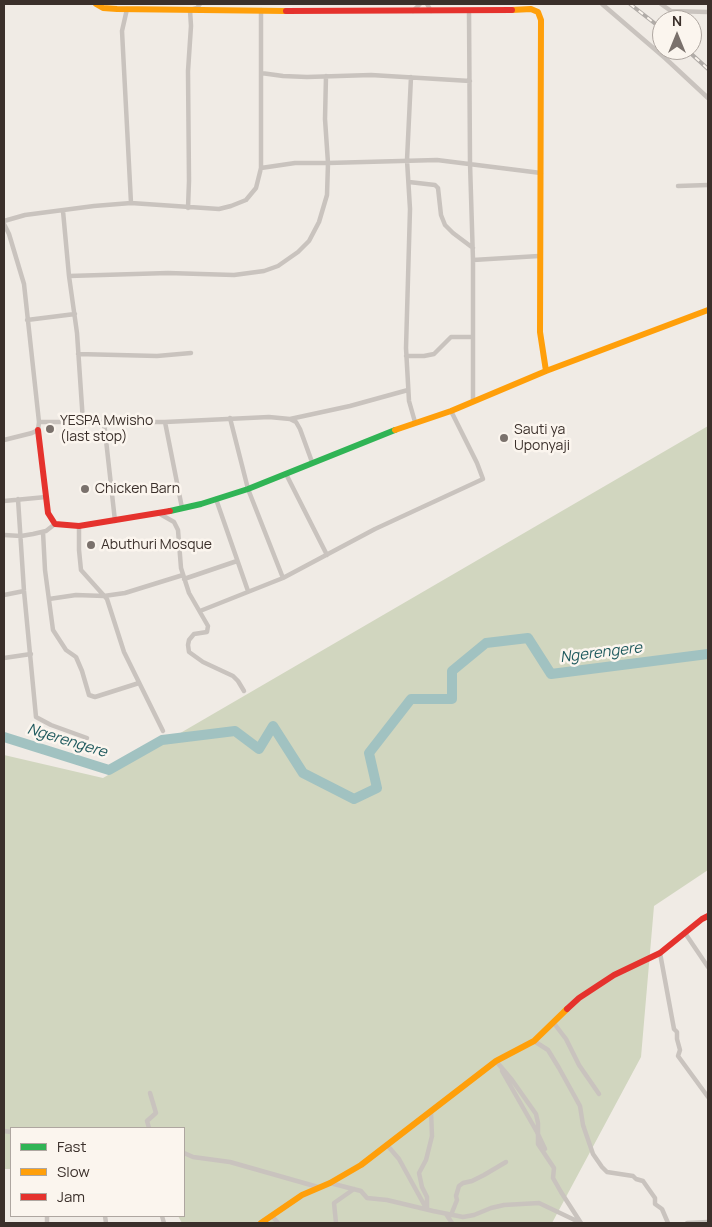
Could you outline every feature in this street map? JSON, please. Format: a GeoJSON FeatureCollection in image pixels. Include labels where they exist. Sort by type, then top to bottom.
{"type":"FeatureCollection","features":[{"type":"Feature","properties":{"kind":"street"},"geometry":{"type":"LineString","coordinates":[[96,4],[103,8],[127,9],[190,10],[202,6],[247,7],[261,10],[311,7],[413,11],[532,9],[538,12],[541,20],[539,256],[541,343],[546,371]]}},
{"type":"Feature","properties":{"kind":"street"},"geometry":{"type":"LineString","coordinates":[[413,11],[420,4]]}},
{"type":"Feature","properties":{"kind":"street"},"geometry":{"type":"LineString","coordinates":[[427,4],[431,11]]}},
{"type":"Feature","properties":{"kind":"street"},"geometry":{"type":"LineString","coordinates":[[602,4],[708,98]]}},
{"type":"Feature","properties":{"kind":"street"},"geometry":{"type":"LineString","coordinates":[[661,4],[671,11],[708,12]]}},
{"type":"Feature","properties":{"kind":"street"},"geometry":{"type":"LineString","coordinates":[[127,9],[122,31],[131,203]]}},
{"type":"Feature","properties":{"kind":"street"},"geometry":{"type":"LineString","coordinates":[[188,208],[190,181],[188,71],[190,10]]}},
{"type":"Feature","properties":{"kind":"street"},"geometry":{"type":"LineString","coordinates":[[55,524],[49,517],[46,496],[24,284],[4,223],[25,216],[63,210],[131,203],[218,209],[246,200],[256,188],[260,168],[261,10]]}},
{"type":"Feature","properties":{"kind":"street"},"geometry":{"type":"LineString","coordinates":[[469,11],[473,402]]}},
{"type":"Feature","properties":{"kind":"street"},"geometry":{"type":"LineString","coordinates":[[261,73],[283,76],[371,75],[470,81]]}},
{"type":"Feature","properties":{"kind":"street"},"geometry":{"type":"LineString","coordinates":[[69,276],[168,273],[234,275],[264,271],[278,266],[298,252],[309,241],[319,222],[327,195],[326,76]]}},
{"type":"Feature","properties":{"kind":"street"},"geometry":{"type":"LineString","coordinates":[[411,77],[407,160],[409,182],[406,356],[409,401],[415,422]]}},
{"type":"Feature","properties":{"kind":"street"},"geometry":{"type":"LineString","coordinates":[[260,168],[295,163],[437,160],[541,173]]}},
{"type":"Feature","properties":{"kind":"street"},"geometry":{"type":"LineString","coordinates":[[409,182],[435,185],[438,188],[445,225],[453,234],[472,248]]}},
{"type":"Feature","properties":{"kind":"street"},"geometry":{"type":"LineString","coordinates":[[678,186],[708,185]]}},
{"type":"Feature","properties":{"kind":"street"},"geometry":{"type":"LineString","coordinates":[[63,210],[83,422]]}},
{"type":"Feature","properties":{"kind":"street"},"geometry":{"type":"LineString","coordinates":[[473,260],[539,256]]}},
{"type":"Feature","properties":{"kind":"street"},"geometry":{"type":"LineString","coordinates":[[4,535],[21,536],[43,532],[55,524],[79,526],[159,514],[248,489],[312,462],[415,422],[451,411],[546,371],[708,310]]}},
{"type":"Feature","properties":{"kind":"street"},"geometry":{"type":"LineString","coordinates":[[28,320],[74,314]]}},
{"type":"Feature","properties":{"kind":"street"},"geometry":{"type":"LineString","coordinates":[[406,356],[434,354],[451,337],[473,337]]}},
{"type":"Feature","properties":{"kind":"street"},"geometry":{"type":"LineString","coordinates":[[78,354],[156,356],[190,353]]}},
{"type":"Feature","properties":{"kind":"street"},"geometry":{"type":"LineString","coordinates":[[39,422],[165,422],[230,418],[290,418],[350,406],[408,390]]}},
{"type":"Feature","properties":{"kind":"street"},"geometry":{"type":"LineString","coordinates":[[200,611],[283,578],[374,529],[484,479],[451,411]]}},
{"type":"Feature","properties":{"kind":"street"},"geometry":{"type":"LineString","coordinates":[[230,418],[248,489],[283,578]]}},
{"type":"Feature","properties":{"kind":"street"},"geometry":{"type":"LineString","coordinates":[[290,418],[296,422],[300,429],[312,462]]}},
{"type":"Feature","properties":{"kind":"street"},"geometry":{"type":"LineString","coordinates":[[104,422],[115,521]]}},
{"type":"Feature","properties":{"kind":"street"},"geometry":{"type":"LineString","coordinates":[[165,422],[182,508]]}},
{"type":"Feature","properties":{"kind":"street"},"geometry":{"type":"LineString","coordinates":[[4,440],[38,430]]}},
{"type":"Feature","properties":{"kind":"street"},"geometry":{"type":"LineString","coordinates":[[286,474],[327,554]]}},
{"type":"Feature","properties":{"kind":"street"},"geometry":{"type":"LineString","coordinates":[[4,501],[46,496]]}},
{"type":"Feature","properties":{"kind":"street"},"geometry":{"type":"LineString","coordinates":[[18,499],[24,591],[36,717],[51,725],[87,738]]}},
{"type":"Feature","properties":{"kind":"street"},"geometry":{"type":"LineString","coordinates":[[216,499],[248,591]]}},
{"type":"Feature","properties":{"kind":"street"},"geometry":{"type":"LineString","coordinates":[[159,514],[174,522],[178,530],[181,568],[190,593],[209,630],[194,634],[190,638],[189,652],[203,662],[235,678],[244,691]]}},
{"type":"Feature","properties":{"kind":"street"},"geometry":{"type":"LineString","coordinates":[[79,526],[81,570],[107,599],[124,652],[164,731]]}},
{"type":"Feature","properties":{"kind":"street"},"geometry":{"type":"LineString","coordinates":[[43,532],[53,630],[66,650],[76,657],[89,695],[95,696],[139,683]]}},
{"type":"Feature","properties":{"kind":"street"},"geometry":{"type":"LineString","coordinates":[[50,599],[76,595],[104,596],[125,593],[237,561]]}},
{"type":"Feature","properties":{"kind":"street"},"geometry":{"type":"LineString","coordinates":[[4,595],[24,591]]}},
{"type":"Feature","properties":{"kind":"street"},"geometry":{"type":"LineString","coordinates":[[4,658],[31,654]]}},
{"type":"Feature","properties":{"kind":"street"},"geometry":{"type":"LineString","coordinates":[[261,1223],[302,1195],[362,1164],[476,1075],[496,1061],[534,1041],[579,998],[614,976],[660,953],[708,916]]}},
{"type":"Feature","properties":{"kind":"street"},"geometry":{"type":"LineString","coordinates":[[685,933],[708,967]]}},
{"type":"Feature","properties":{"kind":"street"},"geometry":{"type":"LineString","coordinates":[[660,953],[674,1029],[677,1032],[680,1050],[678,1056],[708,1097]]}},
{"type":"Feature","properties":{"kind":"street"},"geometry":{"type":"LineString","coordinates":[[553,1022],[566,1039],[579,1065],[599,1094]]}},
{"type":"Feature","properties":{"kind":"street"},"geometry":{"type":"LineString","coordinates":[[534,1041],[552,1054],[580,1106],[583,1126],[594,1154],[602,1167],[607,1172],[633,1176],[643,1181],[655,1198],[655,1204],[662,1209],[668,1223]]}},
{"type":"Feature","properties":{"kind":"street"},"geometry":{"type":"LineString","coordinates":[[496,1061],[531,1106],[537,1118],[538,1144],[554,1168],[553,1178],[581,1223]]}},
{"type":"Feature","properties":{"kind":"street"},"geometry":{"type":"LineString","coordinates":[[496,1061],[538,1132],[545,1149]]}},
{"type":"Feature","properties":{"kind":"street"},"geometry":{"type":"LineString","coordinates":[[149,1127],[147,1121],[156,1113],[150,1093]]}},
{"type":"Feature","properties":{"kind":"street"},"geometry":{"type":"LineString","coordinates":[[427,1209],[427,1197],[422,1187],[419,1173],[426,1160],[432,1136],[431,1112]]}},
{"type":"Feature","properties":{"kind":"street"},"geometry":{"type":"LineString","coordinates":[[387,1145],[399,1159],[427,1209]]}},
{"type":"Feature","properties":{"kind":"street"},"geometry":{"type":"LineString","coordinates":[[185,1153],[230,1162],[318,1187]]}},
{"type":"Feature","properties":{"kind":"street"},"geometry":{"type":"LineString","coordinates":[[448,1214],[456,1207],[456,1196],[459,1186],[484,1176],[506,1162]]}},
{"type":"Feature","properties":{"kind":"street"},"geometry":{"type":"LineString","coordinates":[[330,1182],[361,1191],[367,1198],[387,1200],[468,1217],[504,1205],[539,1203],[581,1223]]}},
{"type":"Feature","properties":{"kind":"street"},"geometry":{"type":"LineString","coordinates":[[336,1223],[334,1203],[354,1189]]}},
{"type":"Feature","properties":{"kind":"street"},"geometry":{"type":"LineString","coordinates":[[448,1214],[452,1223]]}},
{"type":"Feature","properties":{"kind":"street"},"geometry":{"type":"LineString","coordinates":[[272,1216],[278,1223]]}},
{"type":"Feature","properties":{"kind":"street"},"geometry":{"type":"LineString","coordinates":[[687,1223],[708,1222]]}},
{"type":"Feature","properties":{"kind":"green space"},"geometry":{"type":"Polygon","coordinates":[[[708,426],[708,870],[654,906],[641,1057],[552,1223],[182,1223],[179,1217],[185,1217],[185,1127],[10,1127],[10,1169],[4,1169],[4,755],[103,778],[708,426]]]}},
{"type":"Feature","properties":{"kind":"waterway","name":"Ngerengere"},"geometry":{"type":"LineString","coordinates":[[4,737],[109,770],[162,740],[235,731],[259,749],[273,726],[303,773],[354,799],[377,788],[369,753],[411,699],[452,699],[452,671],[486,643],[528,638],[551,674],[708,654]]}},
{"type":"Feature","properties":{"kind":"railway"},"geometry":{"type":"LineString","coordinates":[[630,4],[652,21]]}},
{"type":"Feature","properties":{"kind":"railway"},"geometry":{"type":"LineString","coordinates":[[698,60],[708,69]]}},
{"type":"Feature","properties":{"kind":"traffic: fast"},"geometry":{"type":"LineString","coordinates":[[170,511],[201,504],[248,489],[395,430]]}},
{"type":"Feature","properties":{"kind":"traffic: slow"},"geometry":{"type":"LineString","coordinates":[[96,4],[103,8],[117,9],[286,11]]}},
{"type":"Feature","properties":{"kind":"traffic: slow"},"geometry":{"type":"LineString","coordinates":[[512,10],[531,9],[538,12],[541,20],[540,332],[546,371]]}},
{"type":"Feature","properties":{"kind":"traffic: slow"},"geometry":{"type":"LineString","coordinates":[[395,430],[451,411],[546,371],[708,310]]}},
{"type":"Feature","properties":{"kind":"traffic: slow"},"geometry":{"type":"LineString","coordinates":[[261,1223],[302,1195],[330,1183],[361,1165],[496,1061],[534,1041],[567,1009]]}},
{"type":"Feature","properties":{"kind":"traffic: jam"},"geometry":{"type":"LineString","coordinates":[[286,11],[512,10]]}},
{"type":"Feature","properties":{"kind":"traffic: jam"},"geometry":{"type":"LineString","coordinates":[[38,430],[48,513],[55,524],[79,526],[170,511]]}},
{"type":"Feature","properties":{"kind":"traffic: jam"},"geometry":{"type":"LineString","coordinates":[[567,1009],[579,998],[614,975],[660,953],[708,916]]}},
{"type":"Feature","properties":{"kind":"place","name":"YESPA Mwisho (last stop)"},"geometry":{"type":"Point","coordinates":[50,429]}},
{"type":"Feature","properties":{"kind":"place","name":"Sauti ya Uponyaji"},"geometry":{"type":"Point","coordinates":[504,438]}},
{"type":"Feature","properties":{"kind":"place","name":"Chicken Barn"},"geometry":{"type":"Point","coordinates":[85,489]}},
{"type":"Feature","properties":{"kind":"place","name":"Abuthuri Mosque"},"geometry":{"type":"Point","coordinates":[91,545]}}]}
